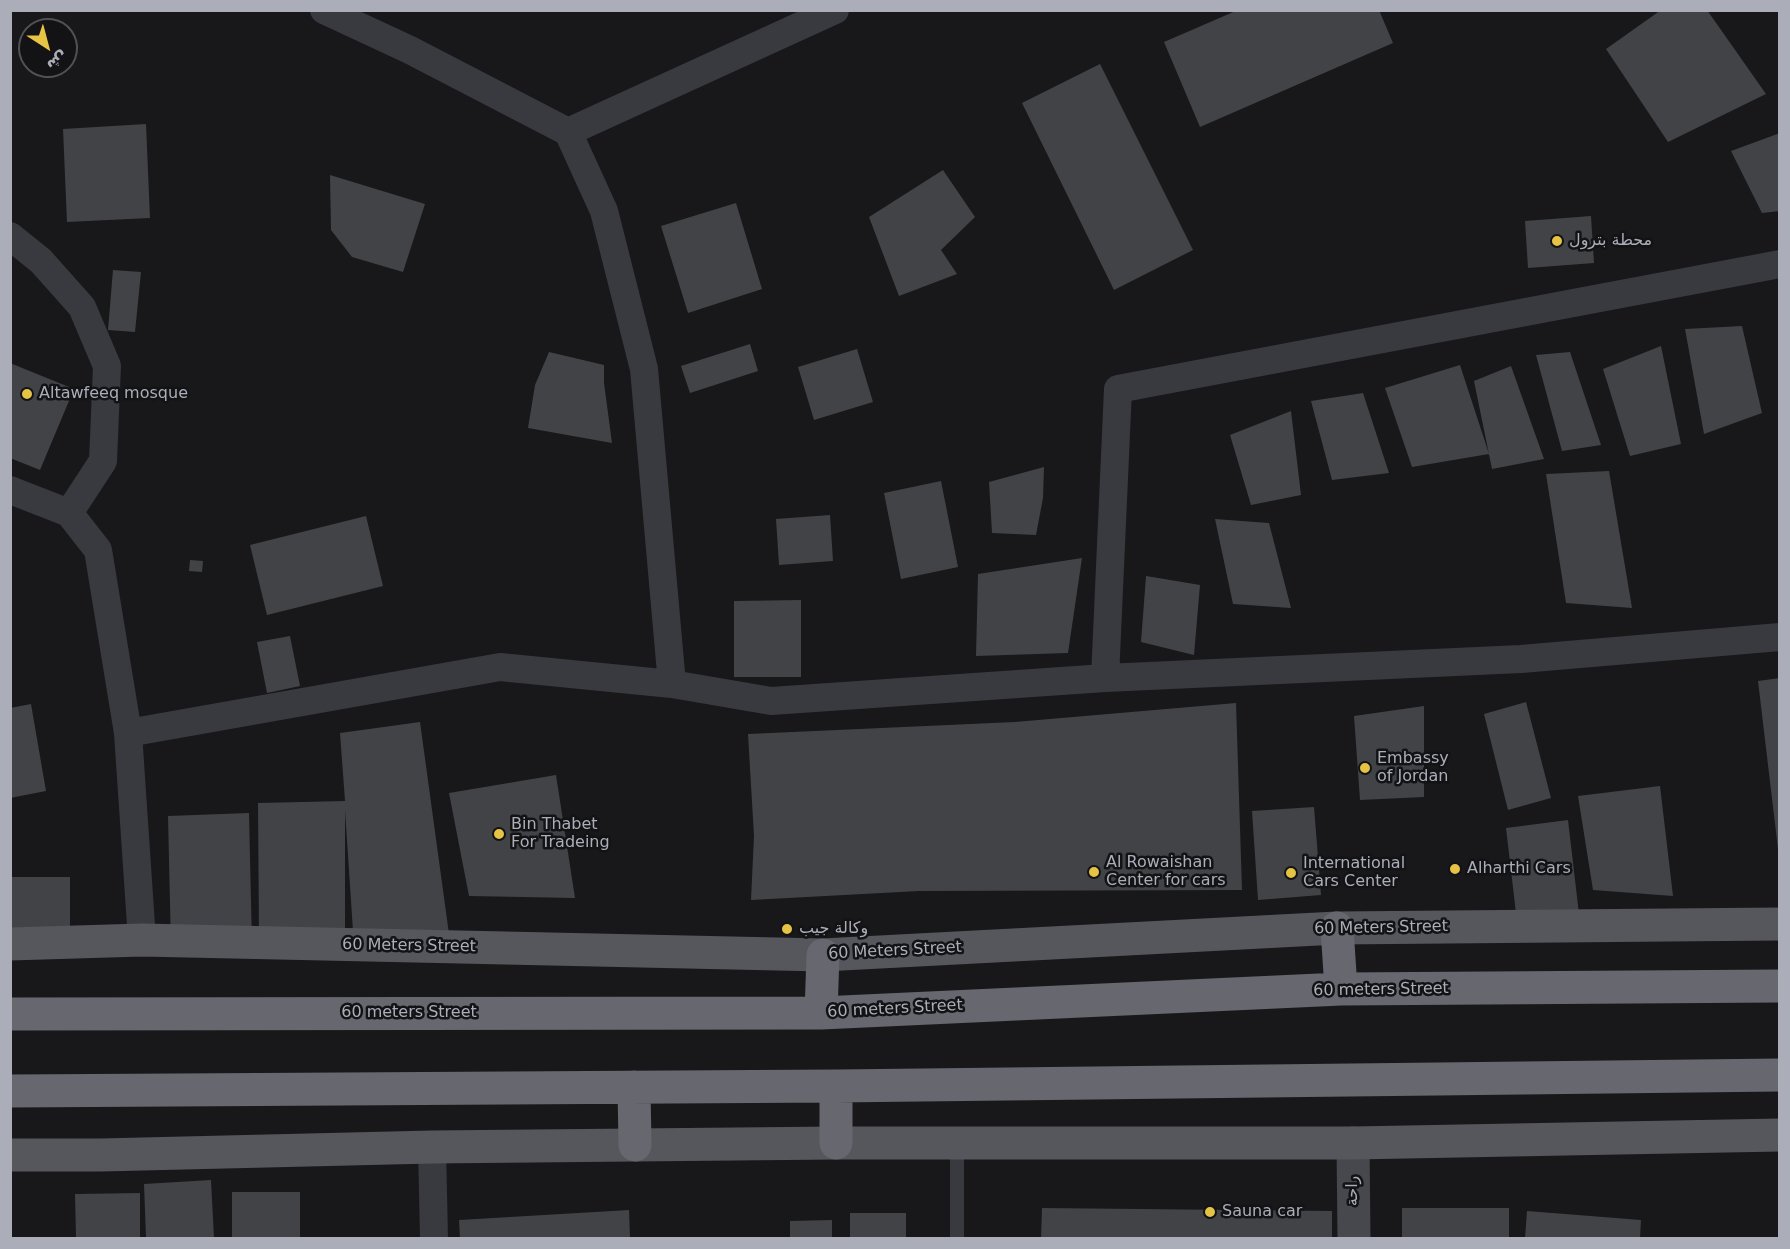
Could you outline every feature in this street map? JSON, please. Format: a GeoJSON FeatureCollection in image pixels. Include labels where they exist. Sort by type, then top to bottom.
{"type":"FeatureCollection","features":[{"type":"Feature","properties":{"kind":"highway"},"geometry":{"type":"LineString","coordinates":[[1337,928],[1341,989]]}},
{"type":"Feature","properties":{"kind":"highway"},"geometry":{"type":"LineString","coordinates":[[822,1012],[823,955]]}},
{"type":"Feature","properties":{"kind":"highway","name":"60 meters Street"},"geometry":{"type":"LineString","coordinates":[[10,1014],[822,1012],[1341,989],[1779,986]]}},
{"type":"Feature","properties":{"kind":"highway"},"geometry":{"type":"LineString","coordinates":[[10,1091],[836,1086],[1779,1075]]}},
{"type":"Feature","properties":{"kind":"highway"},"geometry":{"type":"LineString","coordinates":[[836,1086],[836,1143]]}},
{"type":"Feature","properties":{"kind":"highway"},"geometry":{"type":"LineString","coordinates":[[634,1087],[635,1145]]}},
{"type":"Feature","properties":{"kind":"main road","name":"60 Meters Street"},"geometry":{"type":"LineString","coordinates":[[10,944],[142,940],[823,955],[1337,928],[1779,924]]}},
{"type":"Feature","properties":{"kind":"main road"},"geometry":{"type":"LineString","coordinates":[[10,1155],[432,1147],[836,1143],[1353,1143],[1779,1135]]}},
{"type":"Feature","properties":{"kind":"street"},"geometry":{"type":"LineString","coordinates":[[324,10],[410,50],[568,132],[604,211],[644,369],[672,684]]}},
{"type":"Feature","properties":{"kind":"street"},"geometry":{"type":"LineString","coordinates":[[568,132],[835,10]]}},
{"type":"Feature","properties":{"kind":"street"},"geometry":{"type":"LineString","coordinates":[[10,237],[41,261],[82,307],[107,366],[103,461],[69,513]]}},
{"type":"Feature","properties":{"kind":"street"},"geometry":{"type":"LineString","coordinates":[[1105,678],[1118,388],[1779,264]]}},
{"type":"Feature","properties":{"kind":"street"},"geometry":{"type":"LineString","coordinates":[[10,490],[69,513],[98,550],[128,733],[142,940]]}},
{"type":"Feature","properties":{"kind":"street"},"geometry":{"type":"LineString","coordinates":[[128,733],[500,667],[672,684],[771,701],[1105,678],[1521,659],[1779,637]]}},
{"type":"Feature","properties":{"kind":"street","name":"راحة"},"geometry":{"type":"LineString","coordinates":[[1353,1143],[1354,1239]]}},
{"type":"Feature","properties":{"kind":"street"},"geometry":{"type":"LineString","coordinates":[[432,1147],[434,1239]]}},
{"type":"Feature","properties":{"kind":"lane"},"geometry":{"type":"LineString","coordinates":[[957,1143],[957,1239]]}},
{"type":"Feature","properties":{"kind":"building"},"geometry":{"type":"Polygon","coordinates":[[[1238,10],[1379,10],[1393,43],[1200,127],[1164,42],[1238,10]]]}},
{"type":"Feature","properties":{"kind":"building"},"geometry":{"type":"Polygon","coordinates":[[[1661,10],[1707,10],[1766,94],[1668,142],[1606,49],[1661,10]]]}},
{"type":"Feature","properties":{"kind":"building"},"geometry":{"type":"Polygon","coordinates":[[[1100,64],[1193,250],[1114,290],[1022,103],[1100,64]]]}},
{"type":"Feature","properties":{"kind":"building"},"geometry":{"type":"Polygon","coordinates":[[[146,124],[150,218],[67,222],[63,129],[146,124]]]}},
{"type":"Feature","properties":{"kind":"building"},"geometry":{"type":"Polygon","coordinates":[[[1780,133],[1780,211],[1762,213],[1731,151],[1780,133]]]}},
{"type":"Feature","properties":{"kind":"building"},"geometry":{"type":"Polygon","coordinates":[[[943,170],[975,217],[941,250],[957,274],[899,296],[869,217],[943,170]]]}},
{"type":"Feature","properties":{"kind":"building"},"geometry":{"type":"Polygon","coordinates":[[[330,175],[425,204],[403,272],[352,257],[331,230],[330,175]]]}},
{"type":"Feature","properties":{"kind":"building"},"geometry":{"type":"Polygon","coordinates":[[[736,203],[762,289],[688,313],[661,226],[736,203]]]}},
{"type":"Feature","properties":{"kind":"building"},"geometry":{"type":"Polygon","coordinates":[[[1591,216],[1594,263],[1528,268],[1525,221],[1591,216]]]}},
{"type":"Feature","properties":{"kind":"building"},"geometry":{"type":"Polygon","coordinates":[[[113,270],[141,272],[135,332],[108,330],[113,270]]]}},
{"type":"Feature","properties":{"kind":"building"},"geometry":{"type":"Polygon","coordinates":[[[1742,326],[1762,413],[1704,434],[1685,329],[1742,326]]]}},
{"type":"Feature","properties":{"kind":"building"},"geometry":{"type":"Polygon","coordinates":[[[750,344],[758,371],[690,393],[681,366],[750,344]]]}},
{"type":"Feature","properties":{"kind":"building"},"geometry":{"type":"Polygon","coordinates":[[[1661,346],[1681,444],[1630,456],[1603,369],[1661,346]]]}},
{"type":"Feature","properties":{"kind":"building"},"geometry":{"type":"Polygon","coordinates":[[[857,349],[873,402],[814,420],[798,367],[857,349]]]}},
{"type":"Feature","properties":{"kind":"building"},"geometry":{"type":"Polygon","coordinates":[[[549,352],[604,365],[604,383],[612,443],[528,428],[535,385],[549,352]]]}},
{"type":"Feature","properties":{"kind":"building"},"geometry":{"type":"Polygon","coordinates":[[[1570,352],[1601,445],[1562,451],[1536,355],[1570,352]]]}},
{"type":"Feature","properties":{"kind":"building"},"geometry":{"type":"Polygon","coordinates":[[[10,363],[74,389],[40,470],[10,458],[10,363]]]}},
{"type":"Feature","properties":{"kind":"building"},"geometry":{"type":"Polygon","coordinates":[[[1460,365],[1489,454],[1412,467],[1385,388],[1460,365]]]}},
{"type":"Feature","properties":{"kind":"building"},"geometry":{"type":"Polygon","coordinates":[[[1511,366],[1544,459],[1492,469],[1474,381],[1511,366]]]}},
{"type":"Feature","properties":{"kind":"building"},"geometry":{"type":"Polygon","coordinates":[[[1363,393],[1389,473],[1332,480],[1311,401],[1363,393]]]}},
{"type":"Feature","properties":{"kind":"building"},"geometry":{"type":"Polygon","coordinates":[[[1291,411],[1301,495],[1251,505],[1230,435],[1291,411]]]}},
{"type":"Feature","properties":{"kind":"building"},"geometry":{"type":"Polygon","coordinates":[[[1044,467],[1043,498],[1036,535],[992,533],[989,482],[1044,467]]]}},
{"type":"Feature","properties":{"kind":"building"},"geometry":{"type":"Polygon","coordinates":[[[1609,471],[1632,608],[1566,603],[1546,474],[1609,471]]]}},
{"type":"Feature","properties":{"kind":"building"},"geometry":{"type":"Polygon","coordinates":[[[941,481],[958,567],[901,579],[884,493],[941,481]]]}},
{"type":"Feature","properties":{"kind":"building"},"geometry":{"type":"Polygon","coordinates":[[[830,515],[833,561],[779,565],[776,519],[830,515]]]}},
{"type":"Feature","properties":{"kind":"building"},"geometry":{"type":"Polygon","coordinates":[[[366,516],[383,586],[267,615],[250,545],[366,516]]]}},
{"type":"Feature","properties":{"kind":"building"},"geometry":{"type":"Polygon","coordinates":[[[1215,519],[1269,523],[1291,608],[1233,604],[1215,519]]]}},
{"type":"Feature","properties":{"kind":"building"},"geometry":{"type":"Polygon","coordinates":[[[1082,558],[1068,653],[976,656],[978,574],[1082,558]]]}},
{"type":"Feature","properties":{"kind":"building"},"geometry":{"type":"Polygon","coordinates":[[[190,560],[203,561],[202,572],[189,571],[190,560]]]}},
{"type":"Feature","properties":{"kind":"building"},"geometry":{"type":"Polygon","coordinates":[[[1146,576],[1200,585],[1194,655],[1141,642],[1146,576]]]}},
{"type":"Feature","properties":{"kind":"building"},"geometry":{"type":"Polygon","coordinates":[[[801,600],[801,677],[734,677],[734,601],[801,600]]]}},
{"type":"Feature","properties":{"kind":"building"},"geometry":{"type":"Polygon","coordinates":[[[290,636],[300,686],[267,693],[257,642],[290,636]]]}},
{"type":"Feature","properties":{"kind":"building"},"geometry":{"type":"Polygon","coordinates":[[[1780,678],[1780,849],[1778,849],[1758,681],[1780,678]]]}},
{"type":"Feature","properties":{"kind":"building"},"geometry":{"type":"Polygon","coordinates":[[[1526,702],[1551,798],[1508,810],[1484,714],[1526,702]]]}},
{"type":"Feature","properties":{"kind":"building"},"geometry":{"type":"Polygon","coordinates":[[[1236,703],[1242,890],[919,891],[751,900],[754,836],[748,734],[1015,722],[1236,703]]]}},
{"type":"Feature","properties":{"kind":"building"},"geometry":{"type":"Polygon","coordinates":[[[31,704],[46,791],[10,798],[10,708],[31,704]]]}},
{"type":"Feature","properties":{"kind":"building"},"geometry":{"type":"Polygon","coordinates":[[[1424,706],[1424,797],[1360,800],[1354,716],[1424,706]]]}},
{"type":"Feature","properties":{"kind":"building"},"geometry":{"type":"Polygon","coordinates":[[[420,722],[449,934],[353,931],[345,810],[345,937],[259,938],[258,803],[345,801],[340,733],[420,722]]]}},
{"type":"Feature","properties":{"kind":"building"},"geometry":{"type":"Polygon","coordinates":[[[556,775],[575,898],[469,896],[449,793],[556,775]]]}},
{"type":"Feature","properties":{"kind":"building"},"geometry":{"type":"Polygon","coordinates":[[[1660,786],[1673,896],[1593,890],[1578,796],[1660,786]]]}},
{"type":"Feature","properties":{"kind":"building"},"geometry":{"type":"Polygon","coordinates":[[[1314,807],[1321,895],[1258,900],[1252,811],[1314,807]]]}},
{"type":"Feature","properties":{"kind":"building"},"geometry":{"type":"Polygon","coordinates":[[[249,813],[252,946],[171,948],[168,816],[249,813]]]}},
{"type":"Feature","properties":{"kind":"building"},"geometry":{"type":"Polygon","coordinates":[[[1568,820],[1581,931],[1519,939],[1506,828],[1568,820]]]}},
{"type":"Feature","properties":{"kind":"building"},"geometry":{"type":"Polygon","coordinates":[[[10,877],[70,877],[70,951],[10,951],[10,877]]]}},
{"type":"Feature","properties":{"kind":"building"},"geometry":{"type":"Polygon","coordinates":[[[211,1180],[214,1238],[146,1238],[144,1184],[211,1180]]]}},
{"type":"Feature","properties":{"kind":"building"},"geometry":{"type":"Polygon","coordinates":[[[232,1192],[300,1192],[300,1238],[232,1238],[232,1192]]]}},
{"type":"Feature","properties":{"kind":"building"},"geometry":{"type":"Polygon","coordinates":[[[140,1193],[140,1238],[76,1238],[75,1194],[140,1193]]]}},
{"type":"Feature","properties":{"kind":"building"},"geometry":{"type":"Polygon","coordinates":[[[1042,1208],[1332,1211],[1332,1238],[1041,1238],[1042,1208]]]}},
{"type":"Feature","properties":{"kind":"building"},"geometry":{"type":"Polygon","coordinates":[[[1402,1208],[1509,1208],[1509,1238],[1402,1238],[1402,1208]]]}},
{"type":"Feature","properties":{"kind":"building"},"geometry":{"type":"Polygon","coordinates":[[[629,1210],[630,1238],[460,1238],[459,1220],[629,1210]]]}},
{"type":"Feature","properties":{"kind":"building"},"geometry":{"type":"Polygon","coordinates":[[[1527,1211],[1641,1220],[1640,1238],[1525,1238],[1527,1211]]]}},
{"type":"Feature","properties":{"kind":"building"},"geometry":{"type":"Polygon","coordinates":[[[850,1213],[906,1213],[906,1238],[850,1238],[850,1213]]]}},
{"type":"Feature","properties":{"kind":"building"},"geometry":{"type":"Polygon","coordinates":[[[832,1220],[832,1238],[790,1238],[790,1221],[832,1220]]]}},
{"type":"Feature","properties":{"kind":"place","name":"محطة بترول"},"geometry":{"type":"Point","coordinates":[1557,241]}},
{"type":"Feature","properties":{"kind":"place","name":"Altawfeeq mosque"},"geometry":{"type":"Point","coordinates":[27,394]}},
{"type":"Feature","properties":{"kind":"place","name":"Embassy of Jordan"},"geometry":{"type":"Point","coordinates":[1365,768]}},
{"type":"Feature","properties":{"kind":"place","name":"Bin Thabet For Tradeing"},"geometry":{"type":"Point","coordinates":[499,834]}},
{"type":"Feature","properties":{"kind":"place","name":"Alharthi Cars"},"geometry":{"type":"Point","coordinates":[1455,869]}},
{"type":"Feature","properties":{"kind":"place","name":"Al Rowaishan Center for cars"},"geometry":{"type":"Point","coordinates":[1094,872]}},
{"type":"Feature","properties":{"kind":"place","name":"International Cars Center"},"geometry":{"type":"Point","coordinates":[1291,873]}},
{"type":"Feature","properties":{"kind":"place","name":"وكالة جيب"},"geometry":{"type":"Point","coordinates":[787,929]}},
{"type":"Feature","properties":{"kind":"place","name":"Sauna car"},"geometry":{"type":"Point","coordinates":[1210,1212]}}]}
